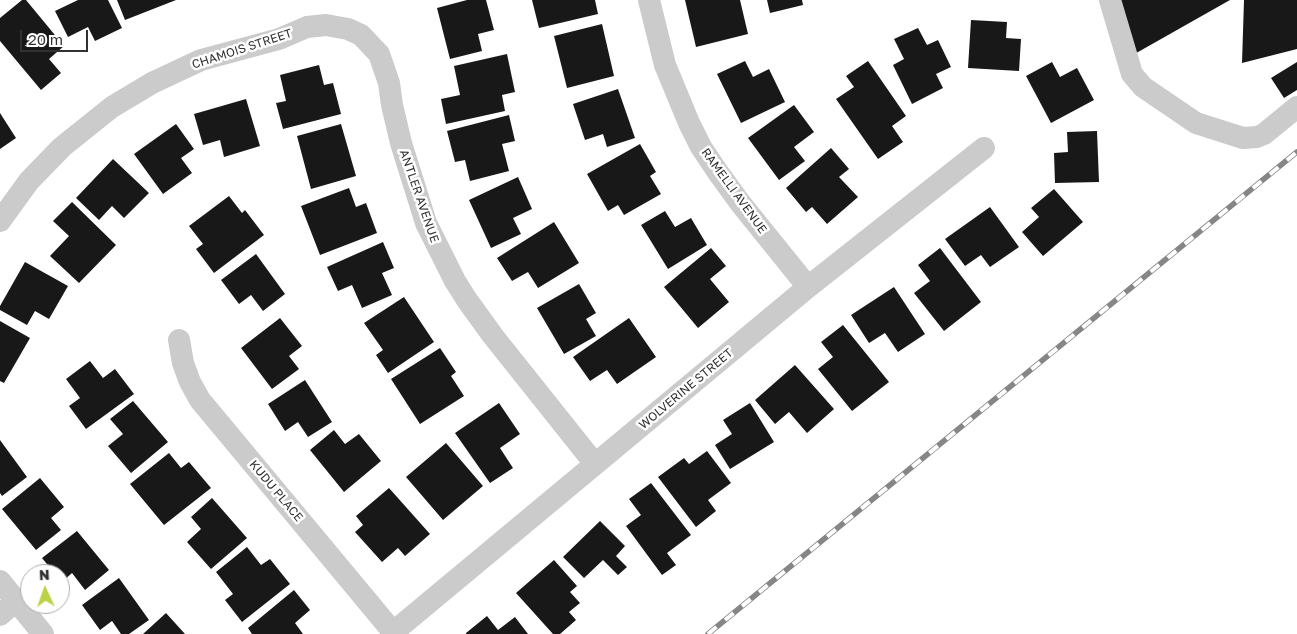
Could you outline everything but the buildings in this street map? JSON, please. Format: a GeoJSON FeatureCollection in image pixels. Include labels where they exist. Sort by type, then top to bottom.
{"type":"FeatureCollection","features":[{"type":"Feature","properties":{"kind":"street","name":"RAMELLI AVENUE"},"geometry":{"type":"LineString","coordinates":[[649,0],[665,65],[701,147],[741,204],[808,287]]}},
{"type":"Feature","properties":{"kind":"street"},"geometry":{"type":"LineString","coordinates":[[1110,0],[1132,74],[1143,87],[1196,123],[1243,138],[1257,137],[1264,134],[1297,107]]}},
{"type":"Feature","properties":{"kind":"street","name":"CHAMOIS STREET"},"geometry":{"type":"LineString","coordinates":[[0,221],[29,182],[71,139],[112,107],[167,75],[201,60],[279,39],[316,25],[348,29],[361,35]]}},
{"type":"Feature","properties":{"kind":"street","name":"ANTLER AVENUE"},"geometry":{"type":"LineString","coordinates":[[361,35],[379,54],[385,68],[401,143],[426,224],[455,281],[493,336],[595,464]]}},
{"type":"Feature","properties":{"kind":"street","name":"WOLVERINE STREET"},"geometry":{"type":"LineString","coordinates":[[392,633],[808,287],[984,148]]}},
{"type":"Feature","properties":{"kind":"street","name":"KUDU PLACE"},"geometry":{"type":"LineString","coordinates":[[179,340],[183,363],[190,382],[200,400],[392,633]]}},
{"type":"Feature","properties":{"kind":"street"},"geometry":{"type":"LineString","coordinates":[[0,581],[8,608],[43,634]]}},
{"type":"Feature","properties":{"kind":"railway"},"geometry":{"type":"LineString","coordinates":[[708,634],[1297,152]]}}]}
